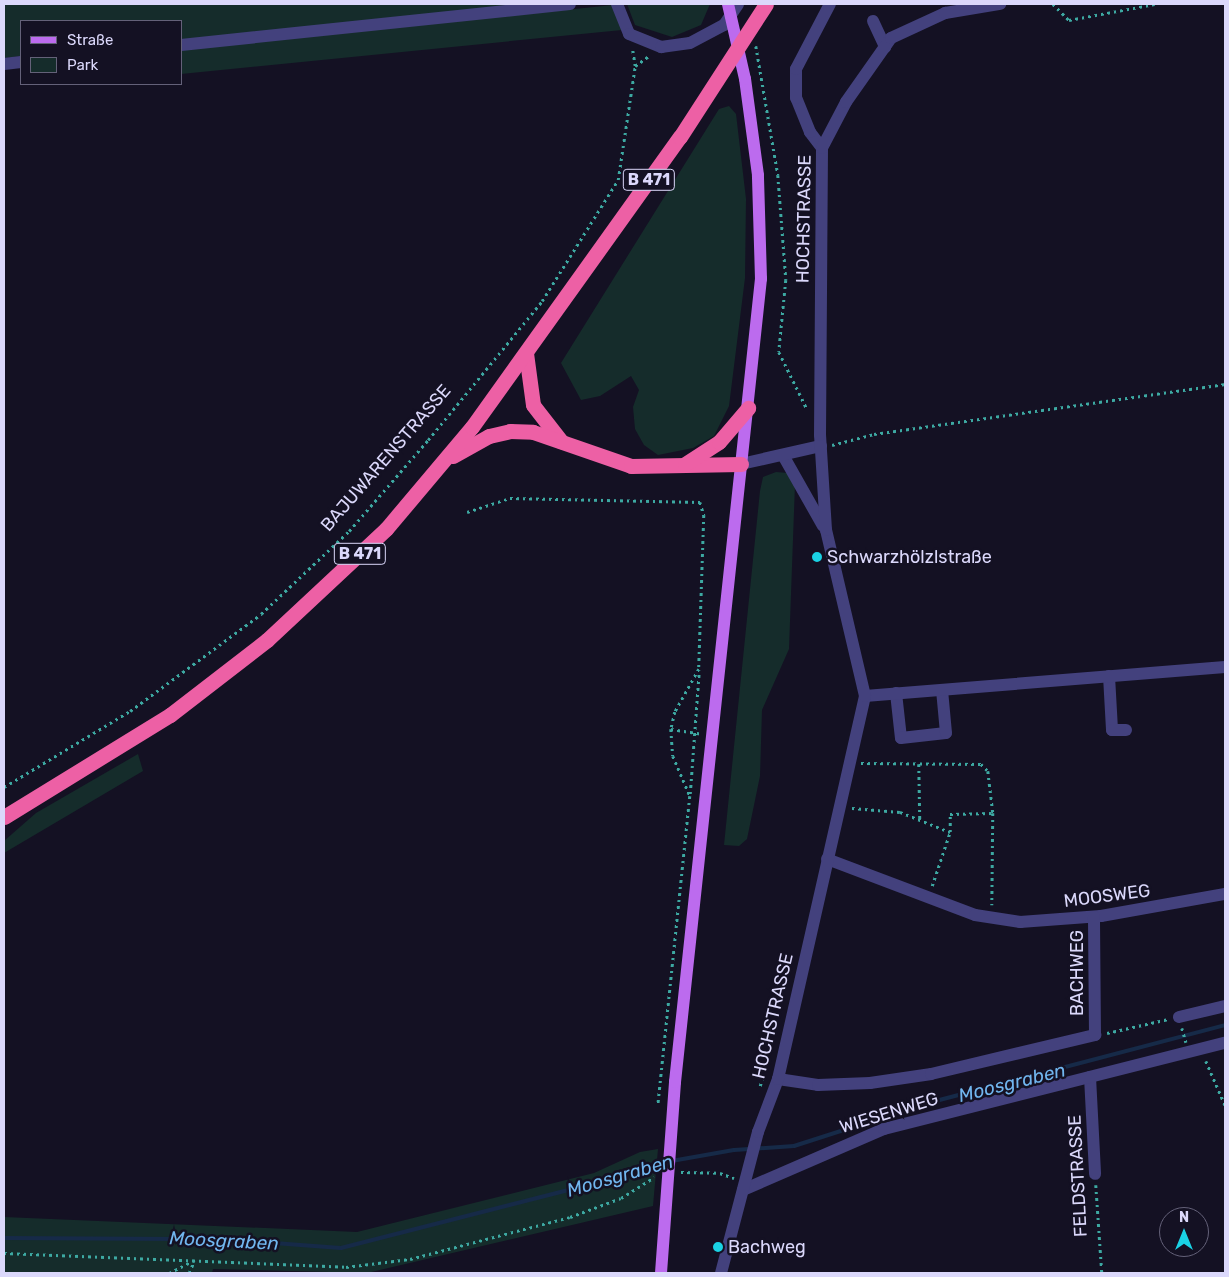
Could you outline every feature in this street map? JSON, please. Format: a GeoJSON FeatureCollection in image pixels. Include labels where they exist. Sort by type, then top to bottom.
{"type":"FeatureCollection","features":[{"type":"Feature","properties":{"kind":"highway","name":"B 471"},"geometry":{"type":"LineString","coordinates":[[4,817],[127,744],[267,640],[386,529],[446,460],[526,353],[680,137],[766,4]]}},
{"type":"Feature","properties":{"kind":"highway"},"geometry":{"type":"LineString","coordinates":[[526,353],[533,405],[561,441]]}},
{"type":"Feature","properties":{"kind":"highway"},"geometry":{"type":"LineString","coordinates":[[684,464],[719,442],[748,408]]}},
{"type":"Feature","properties":{"kind":"highway"},"geometry":{"type":"LineString","coordinates":[[446,460],[489,436],[510,431],[561,441],[596,458],[631,466],[741,464]]}},
{"type":"Feature","properties":{"kind":"main road"},"geometry":{"type":"LineString","coordinates":[[661,1273],[670,1145],[760,279],[758,175],[746,79],[728,4]]}},
{"type":"Feature","properties":{"kind":"street"},"geometry":{"type":"LineString","coordinates":[[182,45],[570,4]]}},
{"type":"Feature","properties":{"kind":"street"},"geometry":{"type":"LineString","coordinates":[[617,4],[629,34],[661,46],[690,43],[724,25],[738,4]]}},
{"type":"Feature","properties":{"kind":"street"},"geometry":{"type":"LineString","coordinates":[[822,148],[810,132],[796,98],[796,69],[830,4]]}},
{"type":"Feature","properties":{"kind":"street","name":"HOCHSTRASSE"},"geometry":{"type":"LineString","coordinates":[[721,1273],[758,1132],[778,1079],[838,808],[865,696],[826,530],[821,440],[822,148],[891,38],[946,13],[1000,4]]}},
{"type":"Feature","properties":{"kind":"street"},"geometry":{"type":"LineString","coordinates":[[873,21],[884,47]]}},
{"type":"Feature","properties":{"kind":"street"},"geometry":{"type":"LineString","coordinates":[[4,64],[20,62]]}},
{"type":"Feature","properties":{"kind":"street"},"geometry":{"type":"LineString","coordinates":[[741,464],[784,457],[821,440]]}},
{"type":"Feature","properties":{"kind":"street"},"geometry":{"type":"LineString","coordinates":[[784,457],[826,530]]}},
{"type":"Feature","properties":{"kind":"street"},"geometry":{"type":"LineString","coordinates":[[865,696],[1225,667]]}},
{"type":"Feature","properties":{"kind":"street"},"geometry":{"type":"LineString","coordinates":[[1110,676],[1112,730],[1126,730]]}},
{"type":"Feature","properties":{"kind":"street"},"geometry":{"type":"LineString","coordinates":[[896,694],[901,738],[946,733],[942,690]]}},
{"type":"Feature","properties":{"kind":"street","name":"MOOSWEG"},"geometry":{"type":"LineString","coordinates":[[827,859],[992,919],[1020,922],[1094,917],[1225,896]]}},
{"type":"Feature","properties":{"kind":"street","name":"BACHWEG"},"geometry":{"type":"LineString","coordinates":[[778,1079],[818,1085],[870,1083],[931,1074],[1095,1036],[1094,917]]}},
{"type":"Feature","properties":{"kind":"street"},"geometry":{"type":"LineString","coordinates":[[1179,1017],[1225,1006]]}},
{"type":"Feature","properties":{"kind":"street","name":"WIESENWEG"},"geometry":{"type":"LineString","coordinates":[[743,1190],[884,1129],[1225,1043]]}},
{"type":"Feature","properties":{"kind":"street","name":"FELDSTRASSE"},"geometry":{"type":"LineString","coordinates":[[1090,1076],[1095,1174]]}},
{"type":"Feature","properties":{"kind":"path"},"geometry":{"type":"LineString","coordinates":[[1053,4],[1070,20],[1155,4]]}},
{"type":"Feature","properties":{"kind":"path","name":"BAJUWARENSTRASSE"},"geometry":{"type":"LineString","coordinates":[[4,787],[130,712],[261,614],[349,531],[434,432],[542,301],[618,180],[635,66],[629,34]]}},
{"type":"Feature","properties":{"kind":"path"},"geometry":{"type":"LineString","coordinates":[[760,64],[778,175],[785,270],[779,352],[821,440],[852,442],[874,434],[1225,384]]}},
{"type":"Feature","properties":{"kind":"path"},"geometry":{"type":"LineString","coordinates":[[467,512],[510,498],[700,502],[704,515],[695,733],[658,1106]]}},
{"type":"Feature","properties":{"kind":"path"},"geometry":{"type":"LineString","coordinates":[[690,796],[673,756],[671,729],[675,712],[699,669]]}},
{"type":"Feature","properties":{"kind":"path"},"geometry":{"type":"LineString","coordinates":[[671,729],[713,736]]}},
{"type":"Feature","properties":{"kind":"path"},"geometry":{"type":"LineString","coordinates":[[850,763],[981,764],[988,771],[993,813],[992,919]]}},
{"type":"Feature","properties":{"kind":"path"},"geometry":{"type":"LineString","coordinates":[[919,764],[920,820]]}},
{"type":"Feature","properties":{"kind":"path"},"geometry":{"type":"LineString","coordinates":[[838,808],[900,812],[950,832]]}},
{"type":"Feature","properties":{"kind":"path"},"geometry":{"type":"LineString","coordinates":[[929,896],[950,832],[950,814],[993,813]]}},
{"type":"Feature","properties":{"kind":"path"},"geometry":{"type":"LineString","coordinates":[[1095,1036],[1179,1017],[1225,1106]]}},
{"type":"Feature","properties":{"kind":"path"},"geometry":{"type":"LineString","coordinates":[[679,1172],[692,1170],[735,1178]]}},
{"type":"Feature","properties":{"kind":"path","name":"FELDSTRASSE"},"geometry":{"type":"LineString","coordinates":[[1095,1174],[1102,1273]]}},
{"type":"Feature","properties":{"kind":"path"},"geometry":{"type":"LineString","coordinates":[[4,1253],[346,1266],[410,1258],[570,1217],[622,1198],[654,1177]]}},
{"type":"Feature","properties":{"kind":"path"},"geometry":{"type":"LineString","coordinates":[[169,1273],[195,1259]]}},
{"type":"Feature","properties":{"kind":"path"},"geometry":{"type":"LineString","coordinates":[[190,1273],[195,1259]]}},
{"type":"Feature","properties":{"kind":"green space"},"geometry":{"type":"Polygon","coordinates":[[[4,4],[527,4],[182,40],[182,20],[20,20],[20,56],[4,58],[4,4]]]}},
{"type":"Feature","properties":{"kind":"green space"},"geometry":{"type":"Polygon","coordinates":[[[627,4],[710,4],[701,25],[672,37],[635,25],[627,4]]]}},
{"type":"Feature","properties":{"kind":"green space"},"geometry":{"type":"Polygon","coordinates":[[[613,5],[622,30],[182,74],[182,50],[613,5]]]}},
{"type":"Feature","properties":{"kind":"green space"},"geometry":{"type":"Polygon","coordinates":[[[729,106],[736,114],[746,199],[745,278],[729,406],[714,436],[693,448],[658,455],[644,445],[635,429],[633,407],[639,390],[631,376],[600,396],[581,400],[561,363],[719,109],[729,106]]]}},
{"type":"Feature","properties":{"kind":"green space"},"geometry":{"type":"Polygon","coordinates":[[[776,472],[788,473],[795,484],[789,649],[762,710],[760,776],[747,839],[739,846],[724,845],[760,491],[763,477],[776,472]]]}},
{"type":"Feature","properties":{"kind":"green space"},"geometry":{"type":"Polygon","coordinates":[[[138,754],[143,771],[4,853],[4,841],[36,813],[138,754]]]}},
{"type":"Feature","properties":{"kind":"green space"},"geometry":{"type":"Polygon","coordinates":[[[658,1149],[653,1206],[367,1273],[213,1269],[212,1273],[4,1273],[4,1217],[357,1232],[594,1173],[640,1152],[658,1149]]]}},
{"type":"Feature","properties":{"kind":"waterway","name":"Moosgraben"},"geometry":{"type":"LineString","coordinates":[[4,1238],[223,1239],[341,1248],[589,1185],[649,1165],[734,1150],[794,1146],[928,1103],[1225,1025]]}},
{"type":"Feature","properties":{"kind":"place","name":"Schwarzhölzlstraße"},"geometry":{"type":"Point","coordinates":[817,557]}},
{"type":"Feature","properties":{"kind":"place","name":"Bachweg"},"geometry":{"type":"Point","coordinates":[718,1247]}}]}
